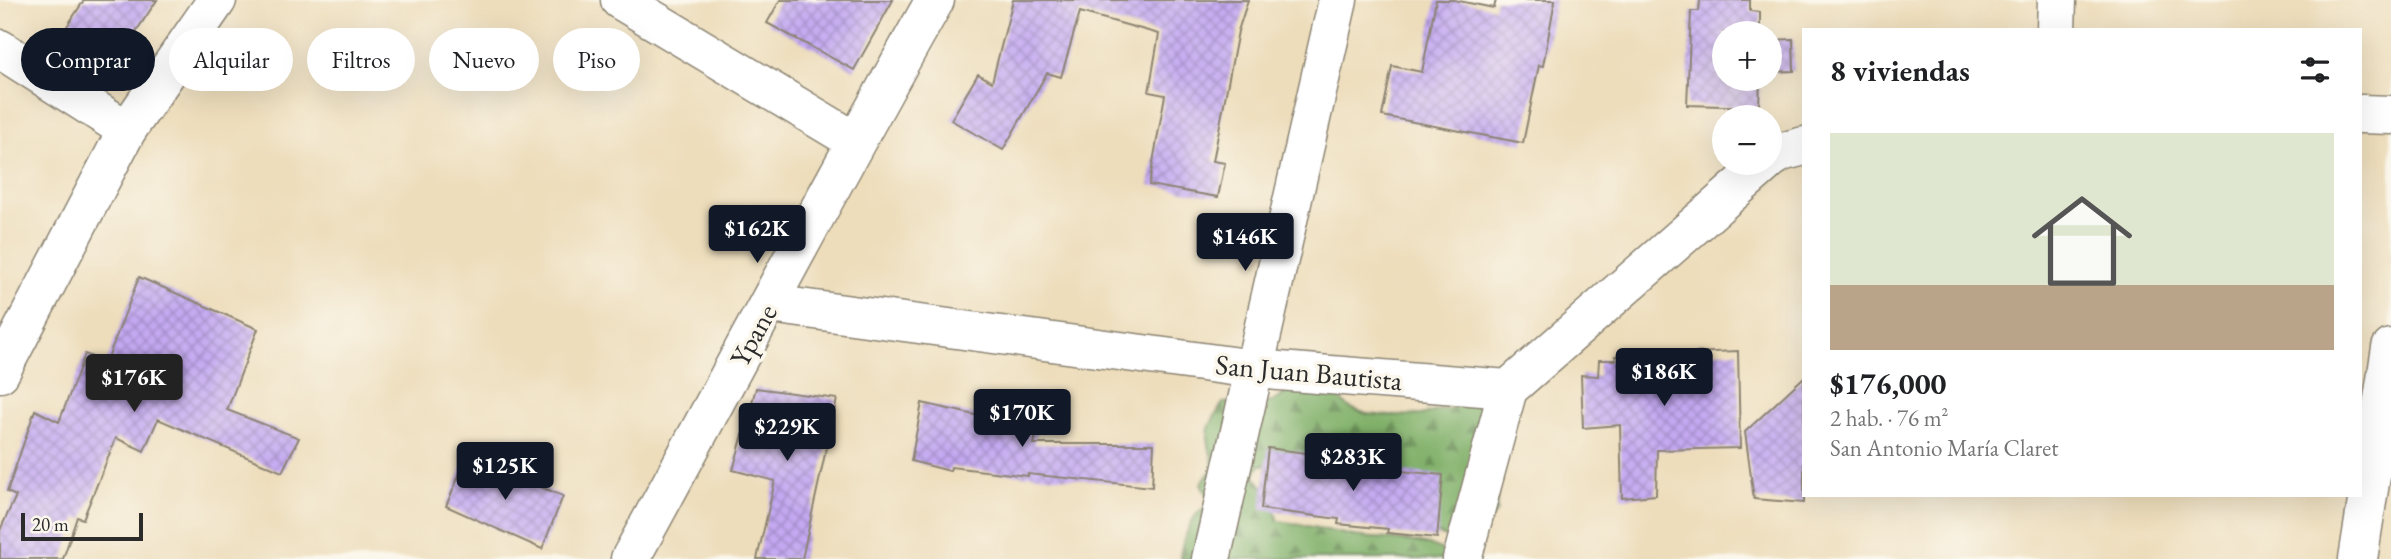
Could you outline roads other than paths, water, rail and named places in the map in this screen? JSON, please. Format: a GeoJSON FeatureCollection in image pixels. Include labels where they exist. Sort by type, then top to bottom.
{"type":"FeatureCollection","features":[{"type":"Feature","properties":{"kind":"street"},"geometry":{"type":"LineString","coordinates":[[0,373],[127,130],[217,0]]}},
{"type":"Feature","properties":{"kind":"street"},"geometry":{"type":"LineString","coordinates":[[620,0],[855,141]]}},
{"type":"Feature","properties":{"kind":"street","name":"Ypane"},"geometry":{"type":"LineString","coordinates":[[630,559],[770,304],[855,141],[935,0]]}},
{"type":"Feature","properties":{"kind":"street"},"geometry":{"type":"LineString","coordinates":[[1211,559],[1338,0]]}},
{"type":"Feature","properties":{"kind":"street"},"geometry":{"type":"LineString","coordinates":[[2056,28],[2057,0]]}},
{"type":"Feature","properties":{"kind":"street"},"geometry":{"type":"LineString","coordinates":[[0,49],[127,130]]}},
{"type":"Feature","properties":{"kind":"street"},"geometry":{"type":"LineString","coordinates":[[2362,114],[2391,115]]}},
{"type":"Feature","properties":{"kind":"street"},"geometry":{"type":"LineString","coordinates":[[1782,152],[1802,147]]}},
{"type":"Feature","properties":{"kind":"street"},"geometry":{"type":"LineString","coordinates":[[1462,559],[1508,389],[1753,175]]}},
{"type":"Feature","properties":{"kind":"street","name":"San Juan Bautista"},"geometry":{"type":"LineString","coordinates":[[770,304],[1254,369],[1508,389]]}},
{"type":"Feature","properties":{"kind":"street"},"geometry":{"type":"LineString","coordinates":[[2370,541],[2391,348]]}}]}
